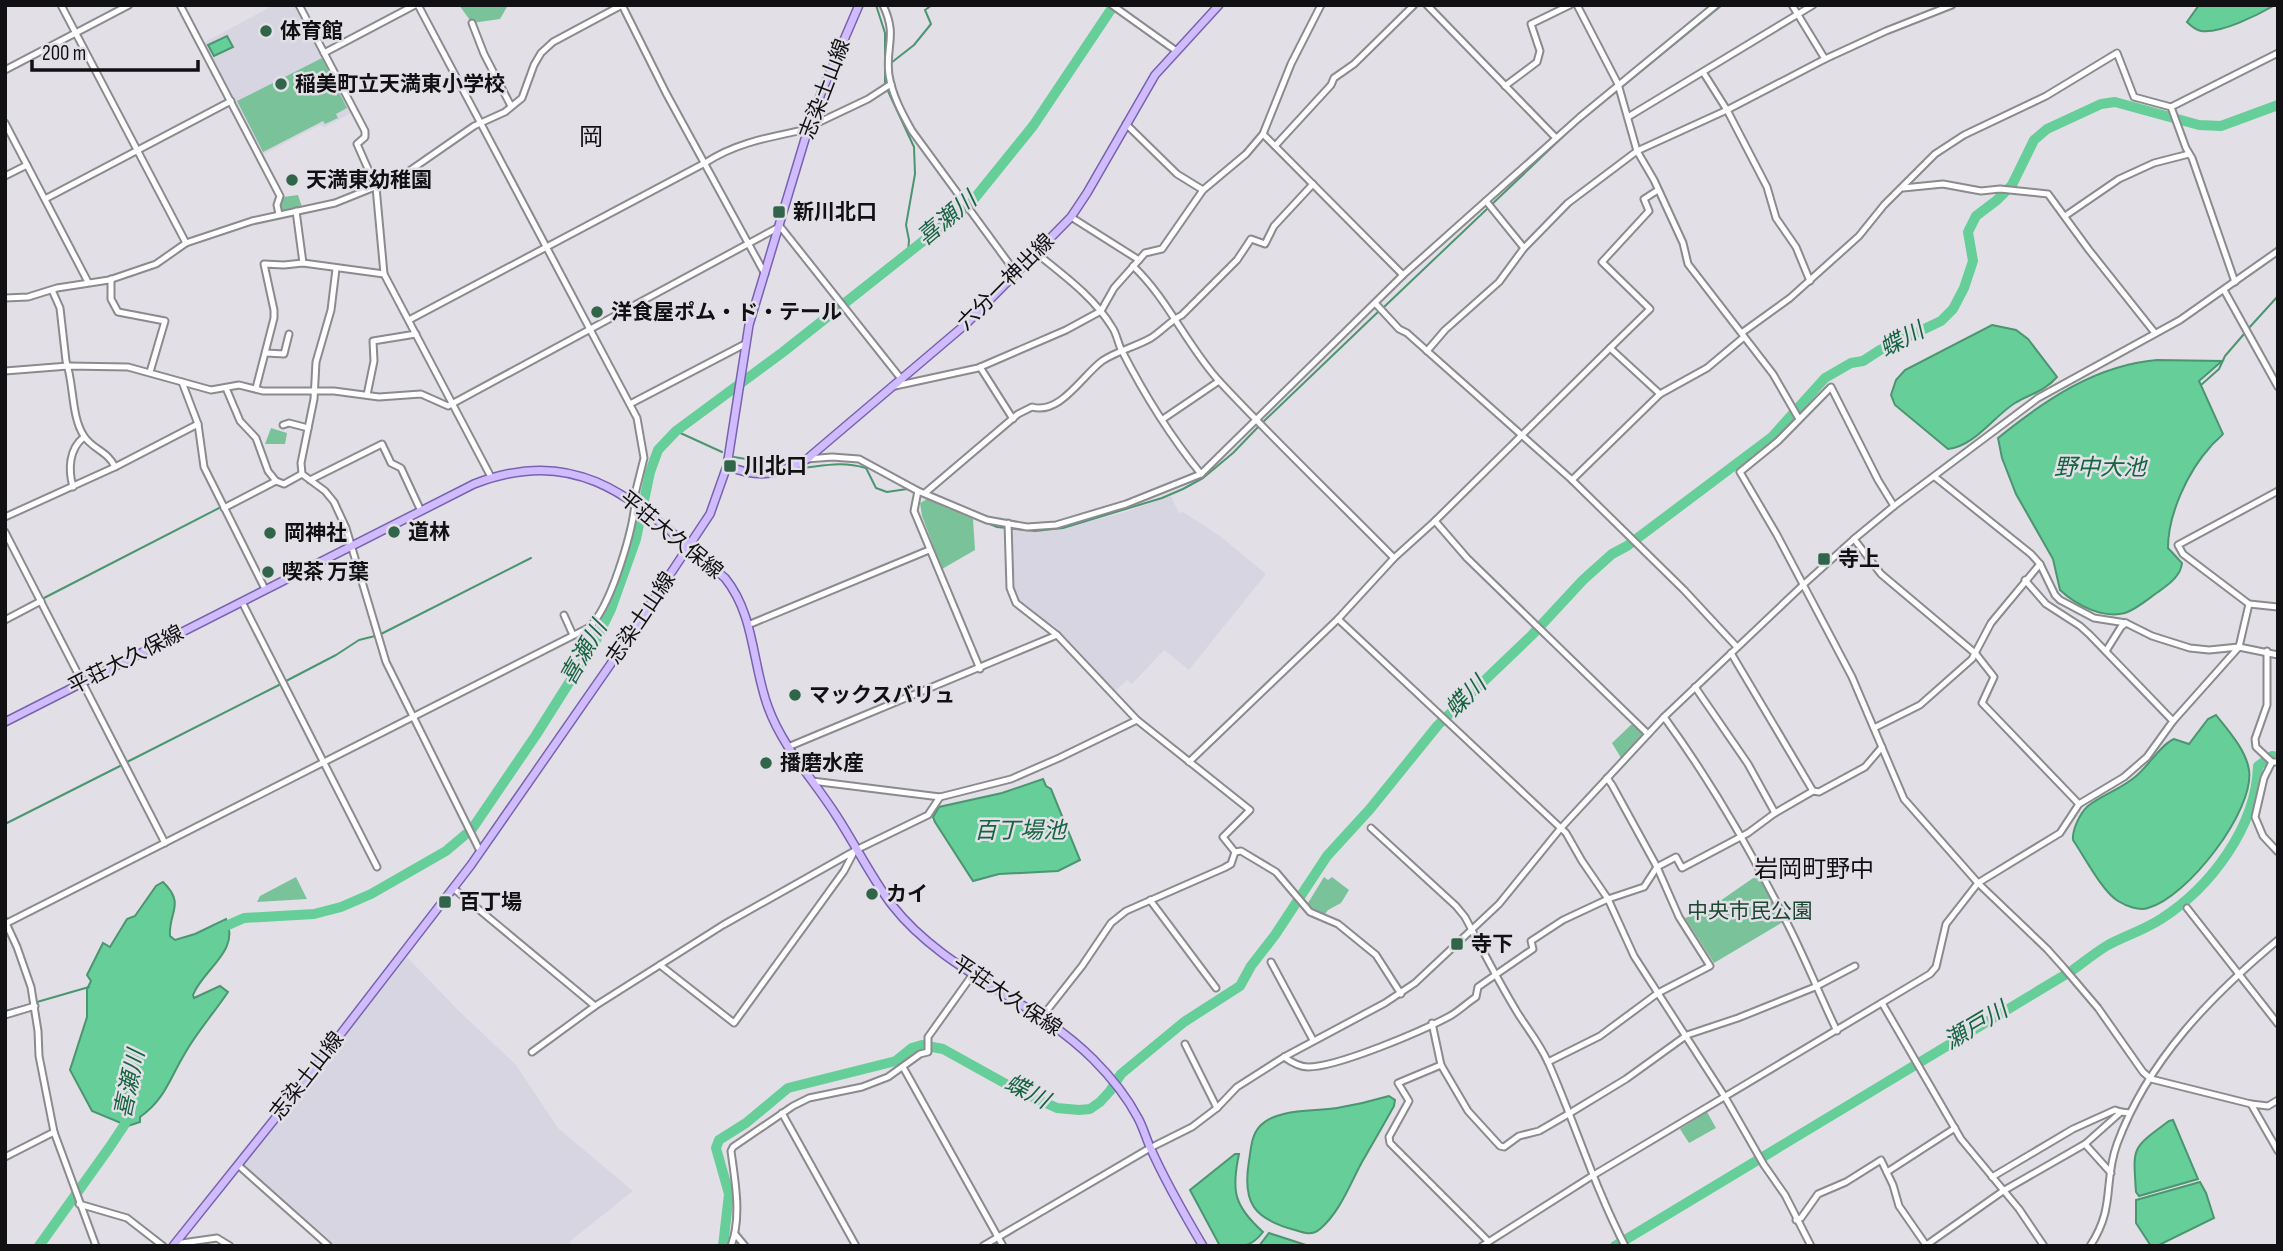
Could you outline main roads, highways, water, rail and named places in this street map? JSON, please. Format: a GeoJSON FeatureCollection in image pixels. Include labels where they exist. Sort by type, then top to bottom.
{"type":"FeatureCollection","features":[{"type":"Feature","properties":{"kind":"main road","name":"志染土山線"},"geometry":{"type":"LineString","coordinates":[[174,1245],[453,888],[602,676],[710,514],[727,466],[745,344],[779,226],[822,91],[859,5]]}},
{"type":"Feature","properties":{"kind":"main road","name":"六分一神出線"},"geometry":{"type":"LineString","coordinates":[[727,466],[767,475],[788,469],[807,459],[966,324],[1071,217],[1155,75],[1175,50],[1219,5]]}},
{"type":"Feature","properties":{"kind":"main road","name":"平荘大久保線"},"geometry":{"type":"LineString","coordinates":[[5,722],[491,477],[523,470],[549,469],[574,473],[606,486],[653,518],[725,578],[735,590],[748,625],[768,707],[788,747],[891,904],[917,933],[973,974],[1041,1018],[1094,1059],[1120,1090],[1139,1119],[1150,1148],[1203,1246]]}},
{"type":"Feature","properties":{"kind":"water"},"geometry":{"type":"Polygon","coordinates":[[[2199,5],[2275,5],[2239,23],[2218,30],[2201,31],[2187,22],[2199,5]]]}},
{"type":"Feature","properties":{"kind":"water"},"geometry":{"type":"Polygon","coordinates":[[[227,36],[233,47],[214,56],[208,45],[227,36]]]}},
{"type":"Feature","properties":{"kind":"water"},"geometry":{"type":"Polygon","coordinates":[[[1992,325],[2016,330],[2028,339],[2057,377],[2007,409],[1967,442],[1948,449],[1895,405],[1891,395],[1896,380],[1905,370],[1992,325]]]}},
{"type":"Feature","properties":{"kind":"water","name":"野中大池"},"geometry":{"type":"Polygon","coordinates":[[[2157,360],[2222,361],[2199,381],[2223,434],[2203,456],[2187,480],[2171,521],[2168,548],[2182,563],[2177,576],[2142,604],[2125,613],[2108,614],[2074,601],[2060,590],[2053,559],[2016,494],[2002,458],[1998,438],[2034,410],[2092,377],[2135,363],[2157,360]]]}},
{"type":"Feature","properties":{"kind":"water"},"geometry":{"type":"Polygon","coordinates":[[[2216,715],[2236,741],[2249,770],[2248,787],[2241,807],[2215,850],[2181,888],[2164,901],[2148,908],[2125,905],[2106,890],[2073,840],[2077,822],[2088,806],[2135,777],[2169,742],[2174,739],[2189,744],[2208,719],[2216,715]]]}},
{"type":"Feature","properties":{"kind":"water","name":"百丁場池"},"geometry":{"type":"Polygon","coordinates":[[[1043,779],[1051,789],[1080,860],[1058,871],[999,874],[973,881],[935,822],[933,817],[939,807],[1002,793],[1043,779]]]}},
{"type":"Feature","properties":{"kind":"water"},"geometry":{"type":"Polygon","coordinates":[[[163,882],[174,896],[170,936],[175,940],[226,919],[229,941],[193,995],[194,998],[220,986],[228,992],[189,1047],[161,1096],[140,1117],[140,1122],[128,1126],[92,1111],[70,1070],[87,1017],[87,989],[91,981],[87,975],[103,943],[110,947],[127,919],[135,916],[156,886],[163,882]]]}},
{"type":"Feature","properties":{"kind":"water"},"geometry":{"type":"Polygon","coordinates":[[[1389,1096],[1395,1100],[1394,1106],[1339,1206],[1320,1229],[1308,1233],[1281,1226],[1254,1207],[1247,1188],[1247,1176],[1255,1134],[1267,1120],[1286,1113],[1337,1108],[1389,1096]]]}},
{"type":"Feature","properties":{"kind":"water"},"geometry":{"type":"Polygon","coordinates":[[[2173,1120],[2198,1179],[2139,1196],[2136,1192],[2135,1177],[2137,1150],[2147,1137],[2173,1120]]]}},
{"type":"Feature","properties":{"kind":"water"},"geometry":{"type":"Polygon","coordinates":[[[1235,1154],[1239,1154],[1235,1178],[1237,1197],[1246,1214],[1263,1232],[1249,1244],[1220,1246],[1190,1190],[1235,1154]]]}},
{"type":"Feature","properties":{"kind":"water"},"geometry":{"type":"Polygon","coordinates":[[[2200,1182],[2214,1218],[2157,1246],[2151,1246],[2136,1223],[2136,1200],[2200,1182]]]}},
{"type":"Feature","properties":{"kind":"water"},"geometry":{"type":"Polygon","coordinates":[[[1269,1233],[1309,1246],[1259,1246],[1269,1233]]]}},
{"type":"Feature","properties":{"kind":"waterway"},"geometry":{"type":"LineString","coordinates":[[876,5],[885,33],[885,84]]}},
{"type":"Feature","properties":{"kind":"waterway"},"geometry":{"type":"LineString","coordinates":[[891,63],[914,45],[931,24],[925,10],[932,5]]}},
{"type":"Feature","properties":{"kind":"waterway","name":"喜瀬川"},"geometry":{"type":"LineString","coordinates":[[217,930],[244,918],[314,914],[341,907],[371,894],[446,851],[472,829],[596,640],[611,609],[636,539],[650,472],[658,450],[676,431],[783,352],[970,204],[1033,126],[1114,5]]}},
{"type":"Feature","properties":{"kind":"waterway"},"geometry":{"type":"LineString","coordinates":[[1384,307],[1573,127],[1722,5]]}},
{"type":"Feature","properties":{"kind":"waterway"},"geometry":{"type":"LineString","coordinates":[[887,89],[914,147],[915,174],[906,225],[908,252]]}},
{"type":"Feature","properties":{"kind":"waterway","name":"蝶川"},"geometry":{"type":"LineString","coordinates":[[723,1246],[729,1194],[716,1148],[719,1140],[746,1123],[788,1088],[896,1061],[912,1048],[922,1045],[943,1049],[1015,1089],[1057,1108],[1090,1109],[1110,1091],[1121,1074],[1184,1022],[1240,986],[1327,856],[1370,809],[1438,725],[1532,635],[1583,580],[1612,554],[1627,546],[1772,437],[1825,378],[1941,321],[1953,309],[1973,261],[1968,232],[1976,216],[2012,185],[2034,140],[2047,129],[2101,104],[2115,102],[2199,125],[2221,126],[2278,105]]}},
{"type":"Feature","properties":{"kind":"waterway"},"geometry":{"type":"LineString","coordinates":[[2248,329],[2278,296]]}},
{"type":"Feature","properties":{"kind":"waterway"},"geometry":{"type":"LineString","coordinates":[[1262,423],[1379,311]]}},
{"type":"Feature","properties":{"kind":"waterway"},"geometry":{"type":"LineString","coordinates":[[2201,385],[2219,369],[2225,356],[2244,334]]}},
{"type":"Feature","properties":{"kind":"waterway"},"geometry":{"type":"LineString","coordinates":[[794,469],[838,464],[866,468],[876,488],[887,492],[907,489],[997,527],[1035,531],[1063,528],[1183,489],[1203,478],[1258,427]]}},
{"type":"Feature","properties":{"kind":"waterway"},"geometry":{"type":"LineString","coordinates":[[676,431],[722,452]]}},
{"type":"Feature","properties":{"kind":"waterway"},"geometry":{"type":"LineString","coordinates":[[734,457],[787,466]]}},
{"type":"Feature","properties":{"kind":"waterway"},"geometry":{"type":"LineString","coordinates":[[44,598],[223,506]]}},
{"type":"Feature","properties":{"kind":"waterway"},"geometry":{"type":"LineString","coordinates":[[286,681],[359,640],[379,635],[531,558]]}},
{"type":"Feature","properties":{"kind":"waterway"},"geometry":{"type":"LineString","coordinates":[[127,762],[281,684]]}},
{"type":"Feature","properties":{"kind":"waterway","name":"瀬戸川"},"geometry":{"type":"LineString","coordinates":[[1615,1246],[2073,970],[2108,945],[2155,923],[2179,906],[2213,873],[2240,833],[2255,789],[2258,766],[2272,756],[2278,757]]}},
{"type":"Feature","properties":{"kind":"waterway"},"geometry":{"type":"LineString","coordinates":[[5,824],[122,765]]}},
{"type":"Feature","properties":{"kind":"waterway"},"geometry":{"type":"LineString","coordinates":[[37,1002],[89,987]]}},
{"type":"Feature","properties":{"kind":"waterway"},"geometry":{"type":"LineString","coordinates":[[5,1011],[32,1004]]}},
{"type":"Feature","properties":{"kind":"waterway","name":"喜瀬川"},"geometry":{"type":"LineString","coordinates":[[39,1246],[125,1124],[128,1112]]}},
{"type":"Feature","properties":{"kind":"place","name":"体育館"},"geometry":{"type":"Point","coordinates":[266,31]}},
{"type":"Feature","properties":{"kind":"place","name":"稲美町立天満東小学校"},"geometry":{"type":"Point","coordinates":[281,84]}},
{"type":"Feature","properties":{"kind":"place","name":"天満東幼稚園"},"geometry":{"type":"Point","coordinates":[292,180]}},
{"type":"Feature","properties":{"kind":"place","name":"新川北口"},"geometry":{"type":"Point","coordinates":[779,212]}},
{"type":"Feature","properties":{"kind":"place","name":"洋食屋ポム・ド・テール"},"geometry":{"type":"Point","coordinates":[597,312]}},
{"type":"Feature","properties":{"kind":"place","name":"川北口"},"geometry":{"type":"Point","coordinates":[730,466]}},
{"type":"Feature","properties":{"kind":"place","name":"道林"},"geometry":{"type":"Point","coordinates":[394,532]}},
{"type":"Feature","properties":{"kind":"place","name":"岡神社"},"geometry":{"type":"Point","coordinates":[270,533]}},
{"type":"Feature","properties":{"kind":"place","name":"寺上"},"geometry":{"type":"Point","coordinates":[1824,559]}},
{"type":"Feature","properties":{"kind":"place","name":"喫茶 万葉"},"geometry":{"type":"Point","coordinates":[268,572]}},
{"type":"Feature","properties":{"kind":"place","name":"マックスバリュ"},"geometry":{"type":"Point","coordinates":[795,695]}},
{"type":"Feature","properties":{"kind":"place","name":"播磨水産"},"geometry":{"type":"Point","coordinates":[766,763]}},
{"type":"Feature","properties":{"kind":"place","name":"カイ"},"geometry":{"type":"Point","coordinates":[872,894]}},
{"type":"Feature","properties":{"kind":"place","name":"百丁場"},"geometry":{"type":"Point","coordinates":[445,902]}},
{"type":"Feature","properties":{"kind":"place","name":"寺下"},"geometry":{"type":"Point","coordinates":[1457,944]}},
{"type":"Feature","properties":{"kind":"district","name":"岡"},"geometry":{"type":"Point","coordinates":[591,137]}},
{"type":"Feature","properties":{"kind":"district","name":"岩岡町野中"},"geometry":{"type":"Point","coordinates":[1814,869]}},
{"type":"Feature","properties":{"kind":"park label","name":"中央市民公園"},"geometry":{"type":"Point","coordinates":[1750,911]}}]}
